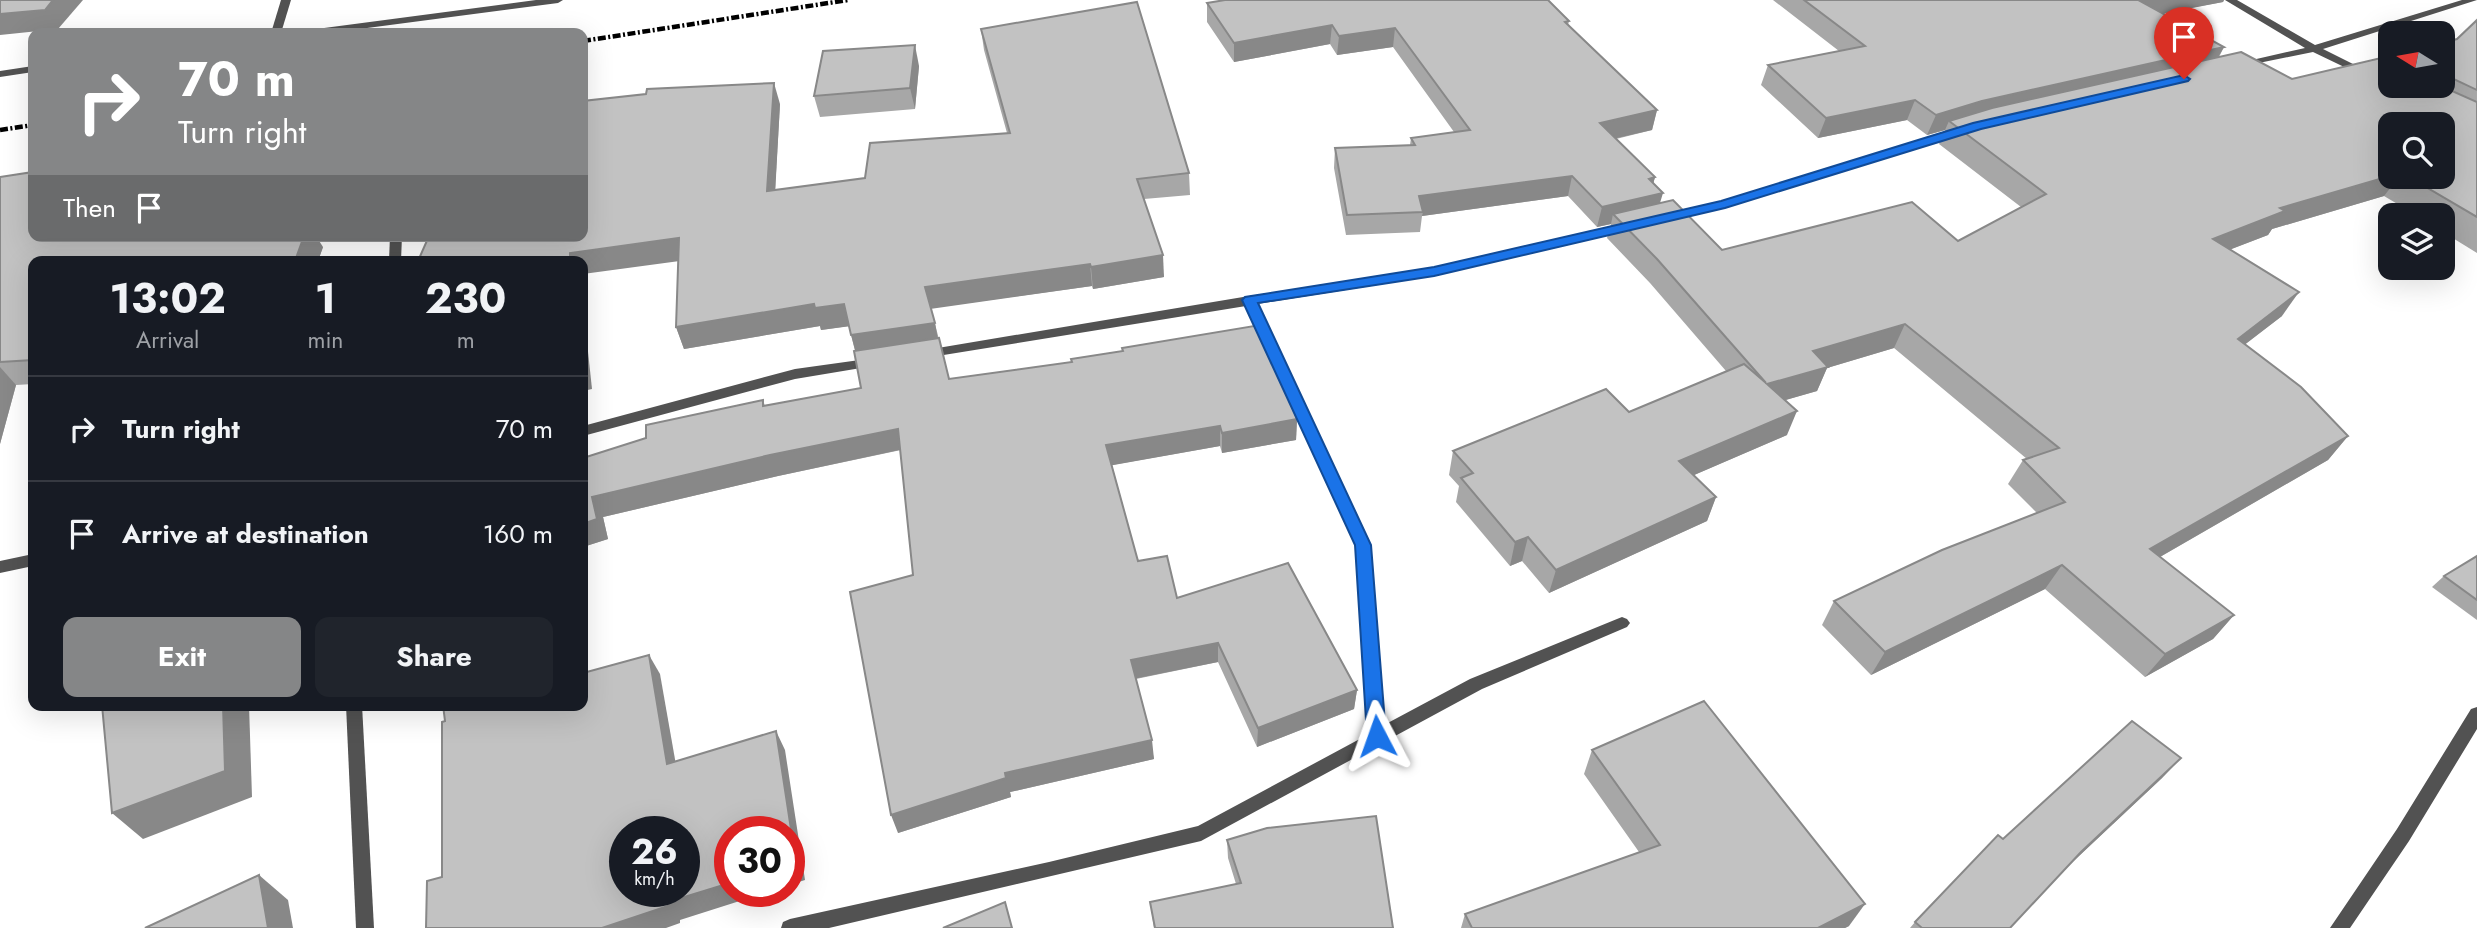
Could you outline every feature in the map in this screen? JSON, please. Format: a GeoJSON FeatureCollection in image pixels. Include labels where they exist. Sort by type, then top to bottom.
{"type":"FeatureCollection","features":[{"type":"Feature","properties":{"kind":"street"},"geometry":{"type":"LineString","coordinates":[[278,28],[286,0]]}},
{"type":"Feature","properties":{"kind":"street"},"geometry":{"type":"LineString","coordinates":[[347,28],[558,0]]}},
{"type":"Feature","properties":{"kind":"street"},"geometry":{"type":"LineString","coordinates":[[2230,0],[2314,49],[2372,78]]}},
{"type":"Feature","properties":{"kind":"street"},"geometry":{"type":"LineString","coordinates":[[2233,68],[2314,49],[2472,0]]}},
{"type":"Feature","properties":{"kind":"street"},"geometry":{"type":"LineString","coordinates":[[0,74],[28,70]]}},
{"type":"Feature","properties":{"kind":"street"},"geometry":{"type":"LineString","coordinates":[[1659,220],[1725,204],[1977,126]]}},
{"type":"Feature","properties":{"kind":"street"},"geometry":{"type":"LineString","coordinates":[[917,355],[1119,325],[1250,300],[1434,272],[1646,223]]}},
{"type":"Feature","properties":{"kind":"street"},"geometry":{"type":"LineString","coordinates":[[1250,300],[1363,545],[1377,736]]}},
{"type":"Feature","properties":{"kind":"street"},"geometry":{"type":"LineString","coordinates":[[588,430],[795,374],[890,360]]}},
{"type":"Feature","properties":{"kind":"street"},"geometry":{"type":"LineString","coordinates":[[0,567],[28,561]]}},
{"type":"Feature","properties":{"kind":"street"},"geometry":{"type":"LineString","coordinates":[[790,928],[1200,833],[1476,684],[1622,623]]}},
{"type":"Feature","properties":{"kind":"street"},"geometry":{"type":"LineString","coordinates":[[354,711],[365,928]]}},
{"type":"Feature","properties":{"kind":"street"},"geometry":{"type":"LineString","coordinates":[[2339,928],[2403,835],[2477,714]]}},
{"type":"Feature","properties":{"kind":"building"},"geometry":{"type":"Polygon","coordinates":[[[0,0],[53,0],[45,10],[0,14],[0,0]]]}},
{"type":"Feature","properties":{"kind":"building"},"geometry":{"type":"Polygon","coordinates":[[[1225,0],[1548,0],[1569,21],[1565,22],[1657,110],[1600,123],[1655,177],[1649,179],[1663,193],[1602,207],[1572,176],[1419,196],[1423,212],[1347,215],[1335,148],[1415,145],[1411,138],[1470,130],[1395,28],[1339,36],[1332,25],[1234,43],[1207,3],[1225,0]]]}},
{"type":"Feature","properties":{"kind":"building"},"geometry":{"type":"Polygon","coordinates":[[[1804,0],[2143,0],[2140,1],[2224,47],[1982,101],[1936,115],[1915,100],[1826,118],[1768,65],[1865,46],[1804,0]]]}},
{"type":"Feature","properties":{"kind":"building"},"geometry":{"type":"Polygon","coordinates":[[[1137,2],[1189,173],[1137,179],[1163,255],[1091,267],[1090,264],[925,287],[935,323],[851,335],[844,304],[815,308],[814,304],[676,327],[679,238],[570,253],[570,256],[420,256],[426,242],[588,242],[588,100],[646,94],[647,89],[774,83],[767,191],[865,178],[870,143],[1010,133],[981,29],[1137,2]]]}},
{"type":"Feature","properties":{"kind":"building"},"geometry":{"type":"Polygon","coordinates":[[[2477,20],[2477,90],[2455,80],[2457,39],[2477,20]]]}},
{"type":"Feature","properties":{"kind":"building"},"geometry":{"type":"Polygon","coordinates":[[[915,45],[910,88],[814,96],[823,51],[915,45]]]}},
{"type":"Feature","properties":{"kind":"building"},"geometry":{"type":"Polygon","coordinates":[[[2241,52],[2292,79],[2378,59],[2378,98],[2455,98],[2455,92],[2477,102],[2477,217],[2429,189],[2455,189],[2455,112],[2378,112],[2378,179],[2280,208],[2285,211],[2213,239],[2299,292],[2238,339],[2301,387],[2348,436],[2150,549],[2234,615],[2165,654],[2062,565],[1885,652],[1834,601],[1942,550],[2065,502],[2023,460],[2059,448],[1905,324],[1813,351],[1828,367],[1767,384],[1797,411],[1679,461],[1716,497],[1556,570],[1528,537],[1515,542],[1461,478],[1473,473],[1453,451],[1606,389],[1629,412],[1744,364],[1766,383],[1657,259],[1613,214],[1673,200],[1722,250],[1912,202],[1958,241],[2046,194],[1949,121],[1992,108],[2241,52]]]}},
{"type":"Feature","properties":{"kind":"building"},"geometry":{"type":"Polygon","coordinates":[[[28,173],[28,242],[302,242],[297,256],[28,256],[28,360],[0,362],[0,177],[28,173]]]}},
{"type":"Feature","properties":{"kind":"building"},"geometry":{"type":"Polygon","coordinates":[[[1260,325],[1297,419],[1222,433],[1220,426],[1106,445],[1138,561],[1167,556],[1177,598],[1288,563],[1357,690],[1258,728],[1218,643],[1131,660],[1152,740],[1005,773],[1006,778],[891,815],[850,592],[913,575],[898,429],[770,455],[592,497],[597,519],[588,522],[588,456],[646,438],[646,425],[763,400],[763,406],[861,388],[854,351],[939,338],[949,379],[1072,362],[1071,359],[1123,351],[1122,348],[1260,325]]]}},
{"type":"Feature","properties":{"kind":"building"},"geometry":{"type":"Polygon","coordinates":[[[2477,556],[2477,600],[2444,576],[2477,556]]]}},
{"type":"Feature","properties":{"kind":"building"},"geometry":{"type":"Polygon","coordinates":[[[649,655],[667,764],[776,731],[789,816],[714,816],[714,888],[700,892],[700,816],[609,816],[609,907],[665,907],[602,928],[426,928],[427,881],[442,877],[442,722],[445,721],[444,711],[588,711],[588,672],[649,655]]]}},
{"type":"Feature","properties":{"kind":"building"},"geometry":{"type":"Polygon","coordinates":[[[1704,701],[1865,904],[1818,928],[1472,928],[1465,914],[1660,845],[1592,750],[1704,701]]]}},
{"type":"Feature","properties":{"kind":"building"},"geometry":{"type":"Polygon","coordinates":[[[103,711],[223,711],[225,771],[112,813],[103,711]]]}},
{"type":"Feature","properties":{"kind":"building"},"geometry":{"type":"Polygon","coordinates":[[[2132,721],[2181,758],[2081,852],[2010,928],[1922,928],[1915,922],[1998,835],[2003,839],[2132,721]]]}},
{"type":"Feature","properties":{"kind":"building"},"geometry":{"type":"Polygon","coordinates":[[[1376,816],[1393,928],[1155,928],[1150,902],[1241,883],[1227,840],[1267,828],[1376,816]]]}},
{"type":"Feature","properties":{"kind":"building"},"geometry":{"type":"Polygon","coordinates":[[[259,875],[268,928],[145,928],[259,875]]]}},
{"type":"Feature","properties":{"kind":"building"},"geometry":{"type":"Polygon","coordinates":[[[1005,902],[1012,928],[943,928],[1005,902]]]}},
{"type":"Feature","properties":{"kind":"railway"},"geometry":{"type":"LineString","coordinates":[[588,40],[848,0]]}},
{"type":"Feature","properties":{"kind":"railway"},"geometry":{"type":"LineString","coordinates":[[0,130],[28,126]]}},
{"type":"Feature","properties":{"kind":"route"},"geometry":{"type":"LineString","coordinates":[[1377,736],[1363,545],[1250,300],[1434,272],[1725,204],[1977,126],[2184,79]]}}]}
